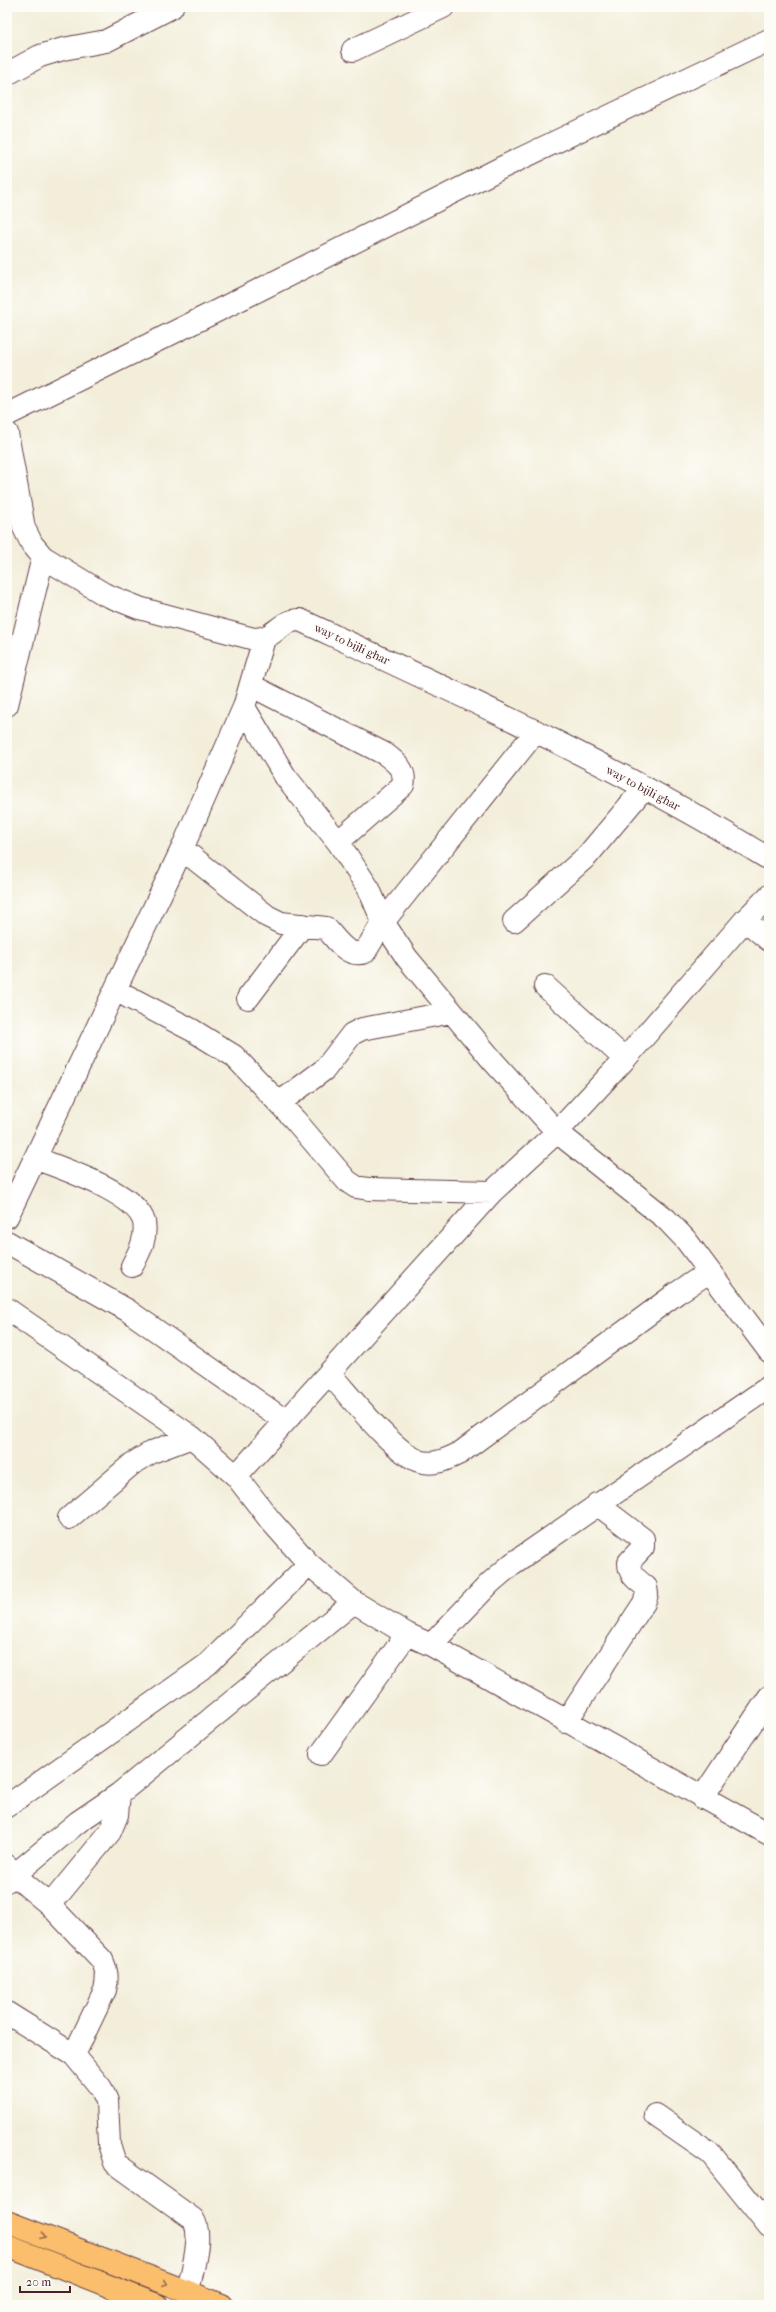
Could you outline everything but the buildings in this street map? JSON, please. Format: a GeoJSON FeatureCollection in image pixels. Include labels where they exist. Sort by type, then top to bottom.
{"type":"FeatureCollection","features":[{"type":"Feature","properties":{"kind":"highway"},"geometry":{"type":"LineString","coordinates":[[7,2222],[222,2305]]}},
{"type":"Feature","properties":{"kind":"highway"},"geometry":{"type":"LineString","coordinates":[[7,2246],[157,2305]]}},
{"type":"Feature","properties":{"kind":"street"},"geometry":{"type":"LineString","coordinates":[[7,74],[40,56],[63,49],[106,41],[172,7]]}},
{"type":"Feature","properties":{"kind":"street"},"geometry":{"type":"LineString","coordinates":[[353,50],[443,7]]}},
{"type":"Feature","properties":{"kind":"street"},"geometry":{"type":"LineString","coordinates":[[7,415],[262,289],[503,167],[769,40]]}},
{"type":"Feature","properties":{"kind":"street"},"geometry":{"type":"LineString","coordinates":[[7,434],[24,528],[32,544],[42,557],[104,594],[139,608],[254,638],[264,639],[252,686],[244,707],[182,849],[7,1217]]}},
{"type":"Feature","properties":{"kind":"street"},"geometry":{"type":"LineString","coordinates":[[7,705],[42,557]]}},
{"type":"Feature","properties":{"kind":"street","name":"way to bijli ghar"},"geometry":{"type":"LineString","coordinates":[[264,639],[292,620],[300,620],[536,731],[732,836],[769,859]]}},
{"type":"Feature","properties":{"kind":"street"},"geometry":{"type":"LineString","coordinates":[[252,686],[385,754],[402,770],[405,778],[403,785],[338,842]]}},
{"type":"Feature","properties":{"kind":"street"},"geometry":{"type":"LineString","coordinates":[[244,707],[285,776],[338,842],[369,889],[383,922],[407,958],[556,1132],[666,1220],[686,1240],[769,1351]]}},
{"type":"Feature","properties":{"kind":"street"},"geometry":{"type":"LineString","coordinates":[[182,849],[267,916],[281,923],[326,928],[348,951],[357,955],[365,952],[383,922],[536,731]]}},
{"type":"Feature","properties":{"kind":"street"},"geometry":{"type":"LineString","coordinates":[[514,921],[587,856],[644,788]]}},
{"type":"Feature","properties":{"kind":"street"},"geometry":{"type":"LineString","coordinates":[[236,1476],[284,1420],[329,1373],[492,1192],[556,1132],[625,1060],[745,920],[769,896]]}},
{"type":"Feature","properties":{"kind":"street"},"geometry":{"type":"LineString","coordinates":[[745,920],[769,940]]}},
{"type":"Feature","properties":{"kind":"street"},"geometry":{"type":"LineString","coordinates":[[248,998],[303,925]]}},
{"type":"Feature","properties":{"kind":"street"},"geometry":{"type":"LineString","coordinates":[[545,986],[625,1060]]}},
{"type":"Feature","properties":{"kind":"street"},"geometry":{"type":"LineString","coordinates":[[115,990],[218,1044],[234,1056],[279,1103],[347,1182],[356,1187],[368,1189],[492,1192]]}},
{"type":"Feature","properties":{"kind":"street"},"geometry":{"type":"LineString","coordinates":[[279,1103],[332,1063],[352,1034],[362,1029],[452,1012]]}},
{"type":"Feature","properties":{"kind":"street"},"geometry":{"type":"LineString","coordinates":[[35,1158],[112,1190],[140,1213],[144,1223],[144,1234],[141,1248],[132,1266]]}},
{"type":"Feature","properties":{"kind":"street"},"geometry":{"type":"LineString","coordinates":[[7,1242],[127,1310],[284,1420]]}},
{"type":"Feature","properties":{"kind":"street"},"geometry":{"type":"LineString","coordinates":[[329,1373],[396,1448],[420,1462],[446,1461],[460,1453],[677,1293],[710,1272]]}},
{"type":"Feature","properties":{"kind":"street"},"geometry":{"type":"LineString","coordinates":[[7,1309],[192,1437],[236,1476],[270,1520],[310,1564],[354,1602],[407,1634],[431,1645],[566,1722],[769,1834]]}},
{"type":"Feature","properties":{"kind":"street"},"geometry":{"type":"LineString","coordinates":[[431,1645],[490,1583],[512,1564],[597,1504],[769,1387]]}},
{"type":"Feature","properties":{"kind":"street"},"geometry":{"type":"LineString","coordinates":[[69,1518],[132,1464],[152,1452],[192,1437]]}},
{"type":"Feature","properties":{"kind":"street"},"geometry":{"type":"LineString","coordinates":[[566,1722],[644,1603],[647,1594],[646,1587],[634,1578],[629,1571],[630,1562],[643,1547],[643,1539],[597,1504]]}},
{"type":"Feature","properties":{"kind":"street"},"geometry":{"type":"LineString","coordinates":[[7,1806],[208,1664],[310,1564]]}},
{"type":"Feature","properties":{"kind":"street"},"geometry":{"type":"LineString","coordinates":[[74,2055],[105,1990],[108,1979],[106,1969],[102,1960],[50,1905],[9,1874],[78,1822],[119,1794],[354,1602]]}},
{"type":"Feature","properties":{"kind":"street"},"geometry":{"type":"LineString","coordinates":[[321,1754],[407,1634]]}},
{"type":"Feature","properties":{"kind":"street"},"geometry":{"type":"LineString","coordinates":[[702,1798],[769,1697]]}},
{"type":"Feature","properties":{"kind":"street"},"geometry":{"type":"LineString","coordinates":[[50,1905],[110,1832],[117,1815],[119,1794]]}},
{"type":"Feature","properties":{"kind":"street"},"geometry":{"type":"LineString","coordinates":[[7,2013],[74,2055],[102,2088],[107,2101],[109,2144],[116,2163],[193,2218],[197,2225],[198,2235],[188,2292]]}},
{"type":"Feature","properties":{"kind":"street"},"geometry":{"type":"LineString","coordinates":[[656,2115],[711,2154],[769,2226]]}}]}
